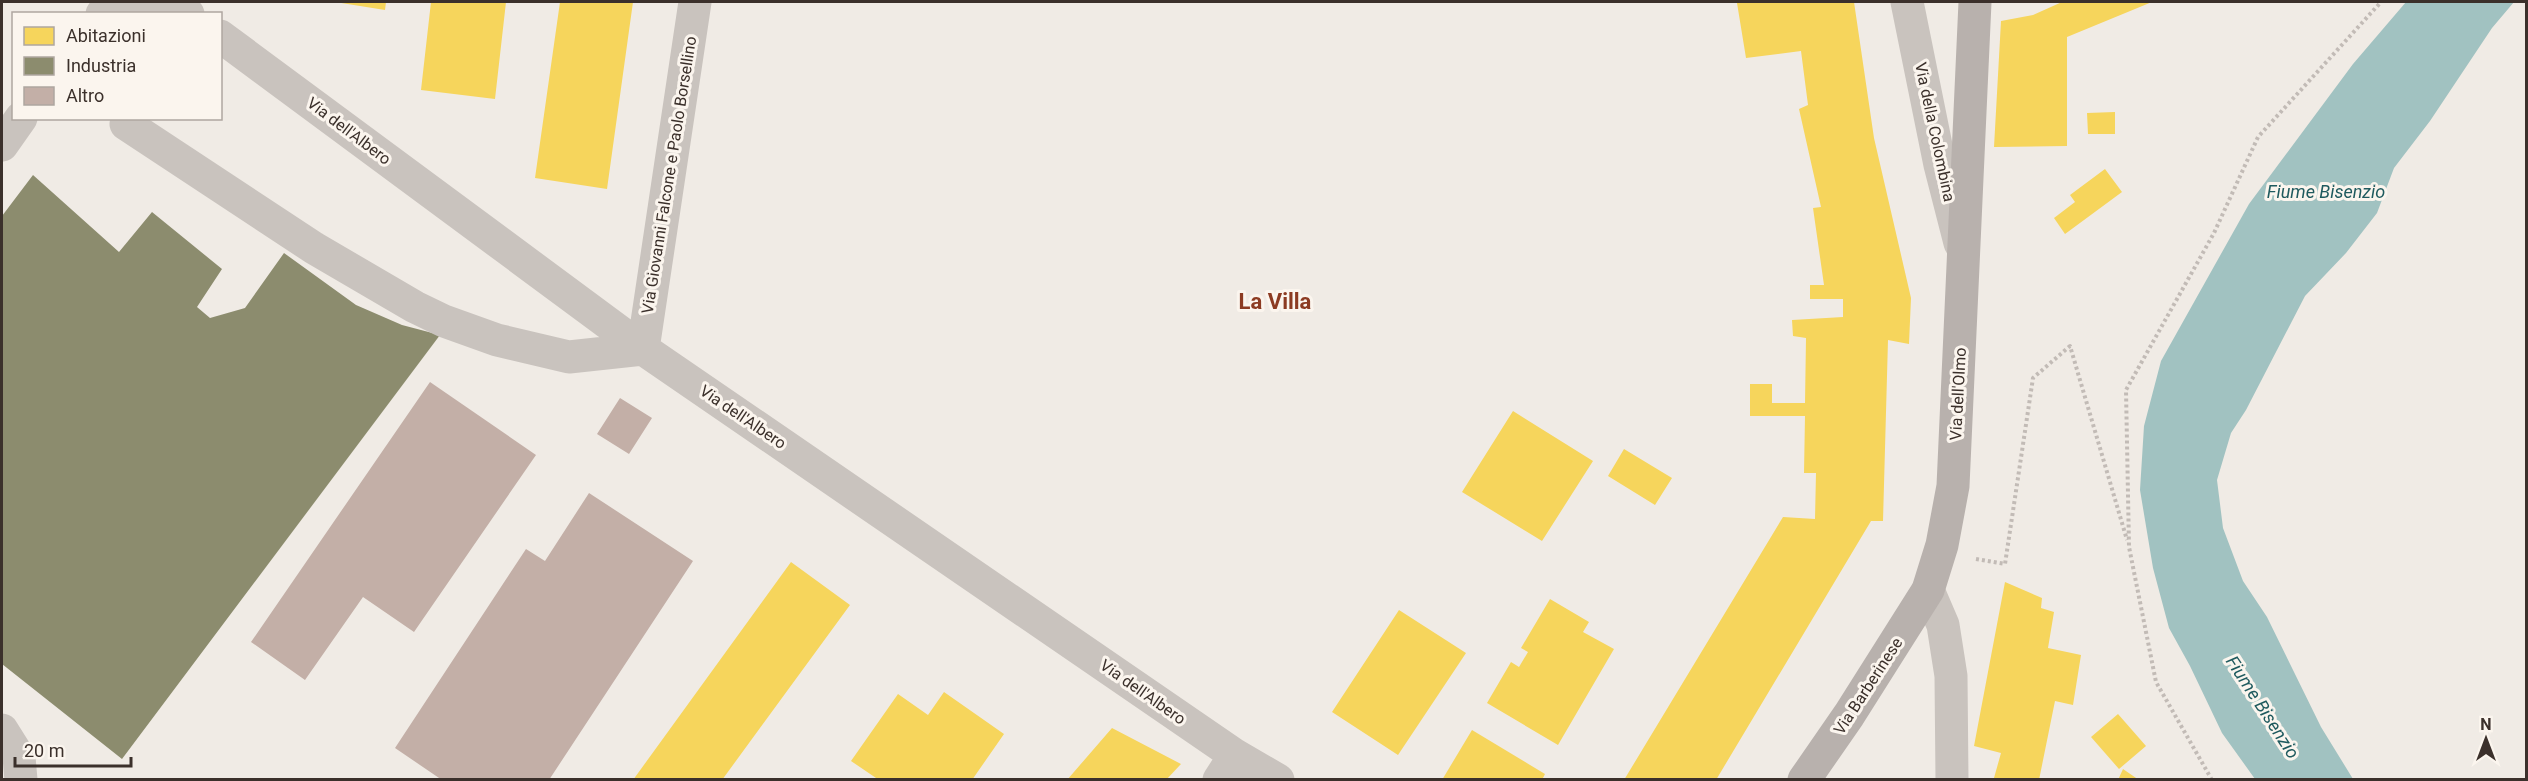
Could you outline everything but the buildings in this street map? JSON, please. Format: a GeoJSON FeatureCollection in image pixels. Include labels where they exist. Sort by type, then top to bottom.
{"type":"FeatureCollection","features":[{"type":"Feature","properties":{"kind":"main road","name":"Via dell'Olmo"},"geometry":{"type":"LineString","coordinates":[[1928,590],[1942,545],[1953,486],[1975,2]]}},
{"type":"Feature","properties":{"kind":"main road","name":"Via Barberinese"},"geometry":{"type":"LineString","coordinates":[[1804,780],[1855,706],[1928,590]]}},
{"type":"Feature","properties":{"kind":"street"},"geometry":{"type":"LineString","coordinates":[[107,12],[133,2]]}},
{"type":"Feature","properties":{"kind":"street"},"geometry":{"type":"LineString","coordinates":[[151,2],[181,8],[186,12]]}},
{"type":"Feature","properties":{"kind":"street","name":"Via Giovanni Falcone e Paolo Borsellino"},"geometry":{"type":"LineString","coordinates":[[643,350],[695,2]]}},
{"type":"Feature","properties":{"kind":"street","name":"Via della Colombina"},"geometry":{"type":"LineString","coordinates":[[1907,2],[1940,165],[1965,261]]}},
{"type":"Feature","properties":{"kind":"street","name":"Via dell'Albero"},"geometry":{"type":"LineString","coordinates":[[222,37],[643,350],[1227,767],[1278,780]]}},
{"type":"Feature","properties":{"kind":"street"},"geometry":{"type":"LineString","coordinates":[[2,145],[20,120]]}},
{"type":"Feature","properties":{"kind":"street"},"geometry":{"type":"LineString","coordinates":[[126,124],[314,248],[415,307],[444,321],[497,340],[570,357],[643,350]]}},
{"type":"Feature","properties":{"kind":"street"},"geometry":{"type":"LineString","coordinates":[[1928,590],[1943,625],[1951,676],[1952,780]]}},
{"type":"Feature","properties":{"kind":"street"},"geometry":{"type":"LineString","coordinates":[[2,730],[19,757],[21,780]]}},
{"type":"Feature","properties":{"kind":"path"},"geometry":{"type":"LineString","coordinates":[[2129,547],[2126,390],[2214,233],[2258,137],[2381,2]]}},
{"type":"Feature","properties":{"kind":"path"},"geometry":{"type":"LineString","coordinates":[[1942,545],[1976,558],[2005,564],[2033,378],[2070,346],[2129,547],[2156,682],[2212,780]]}},
{"type":"Feature","properties":{"kind":"water","name":"Fiume Bisenzio"},"geometry":{"type":"Polygon","coordinates":[[[2406,2],[2514,2],[2492,28],[2430,121],[2394,168],[2377,213],[2346,253],[2305,296],[2246,410],[2231,433],[2217,480],[2223,528],[2243,581],[2267,617],[2321,727],[2353,779],[2255,779],[2222,733],[2169,628],[2153,568],[2140,490],[2144,426],[2161,361],[2249,204],[2353,64],[2406,2]]]}},
{"type":"Feature","properties":{"kind":"district","name":"La Villa"},"geometry":{"type":"Point","coordinates":[1275,301]}}]}
